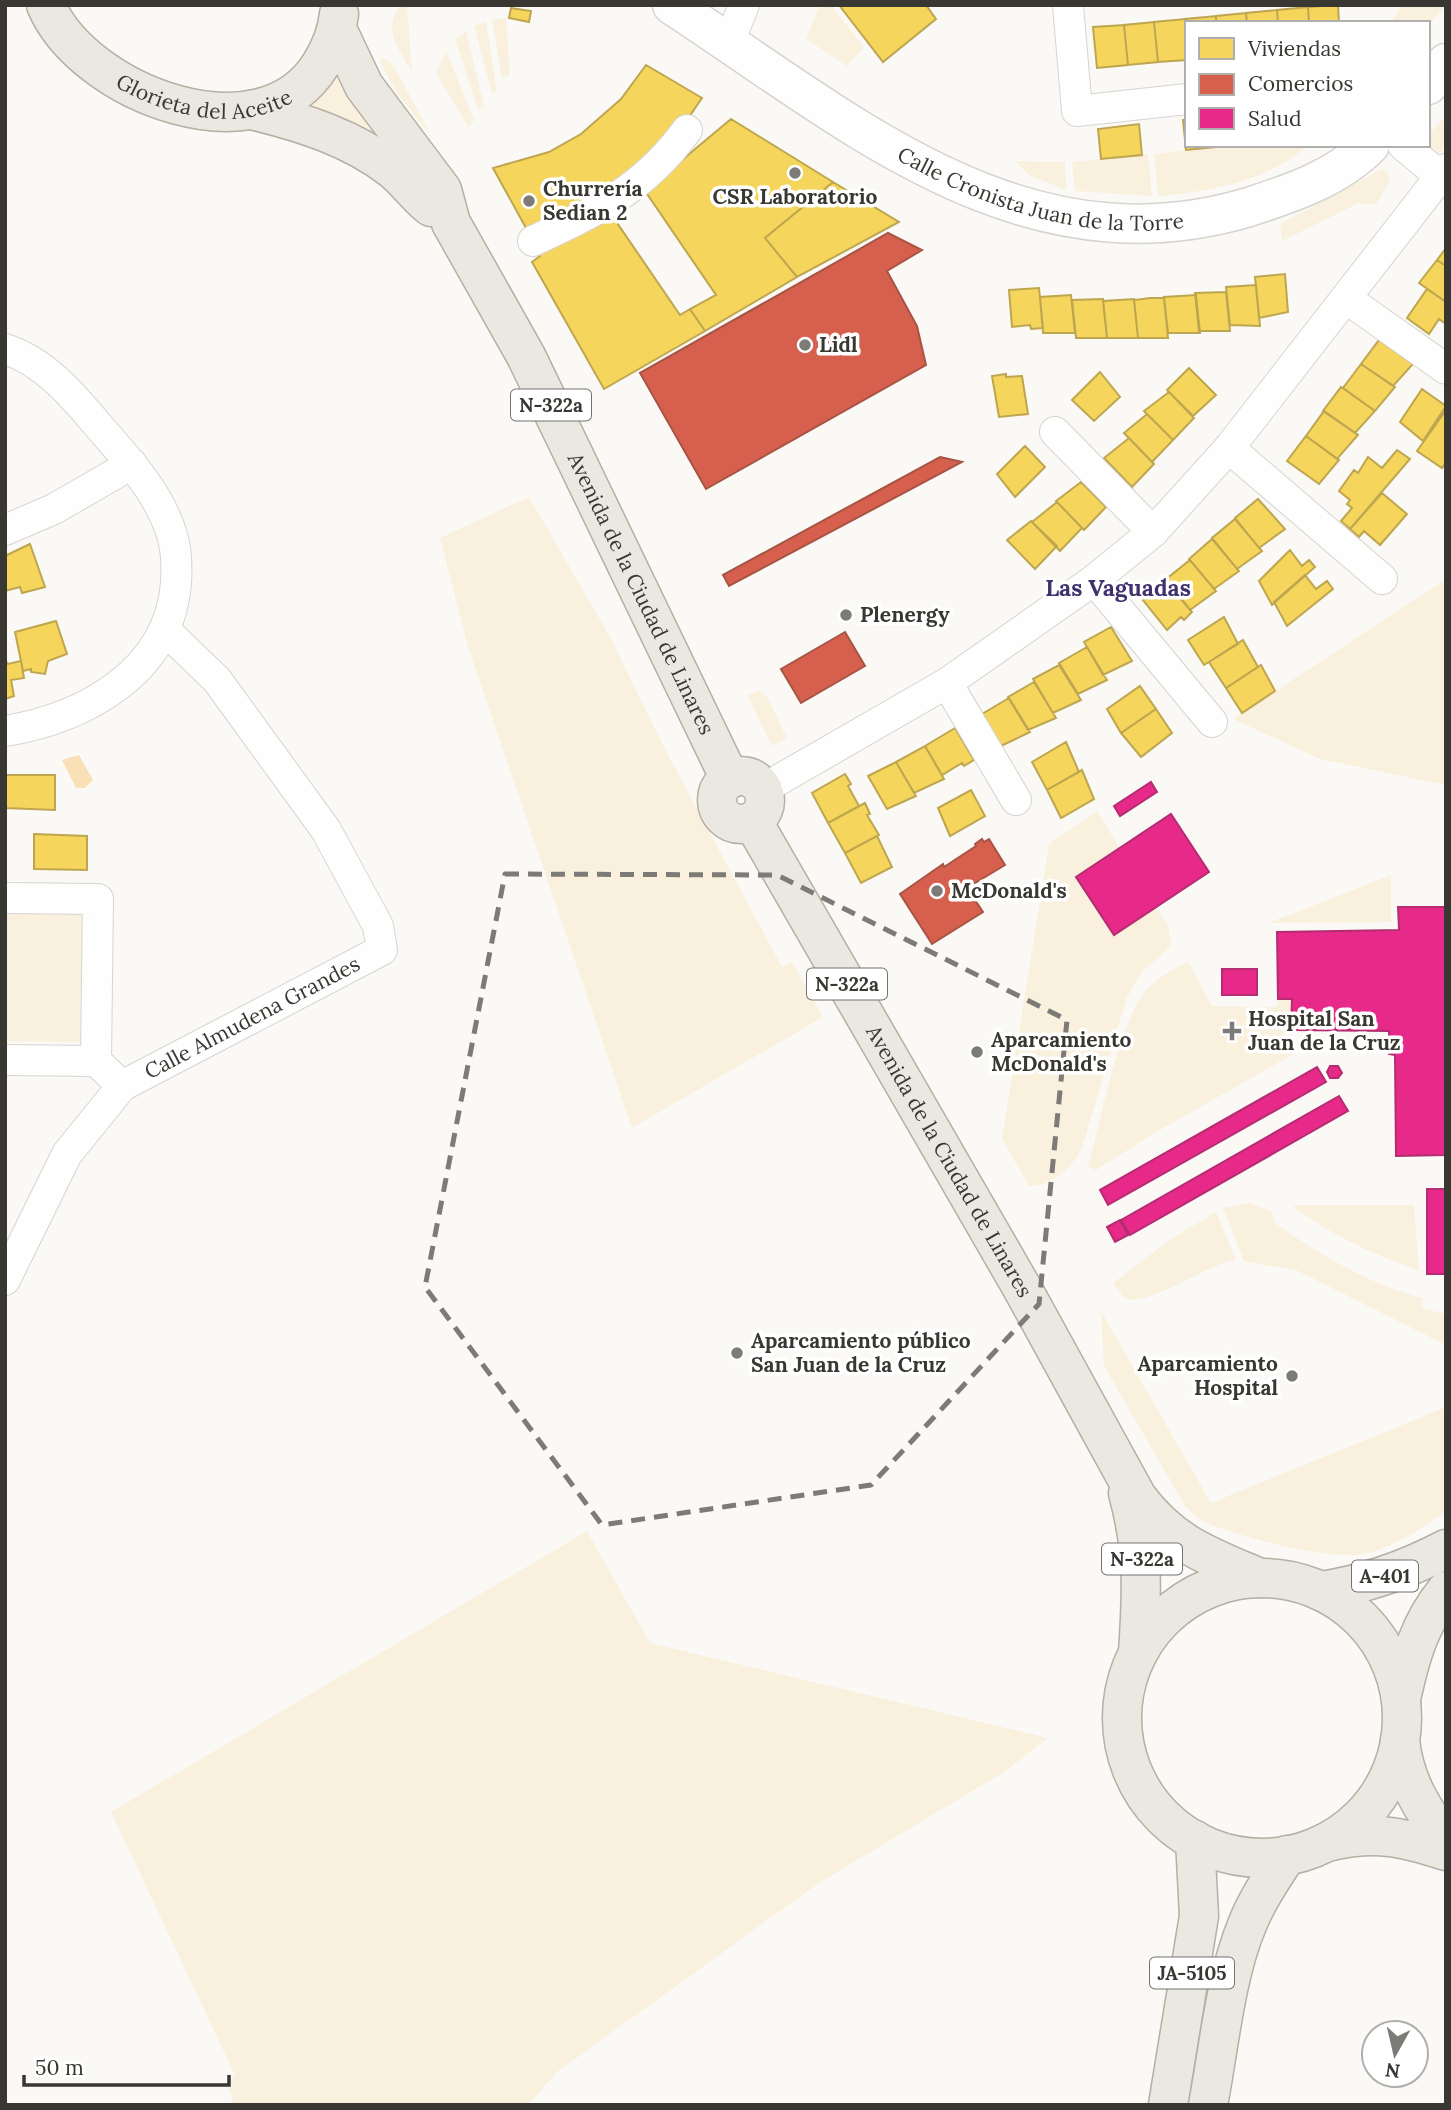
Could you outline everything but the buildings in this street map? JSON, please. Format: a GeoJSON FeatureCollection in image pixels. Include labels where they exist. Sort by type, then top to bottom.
{"type":"FeatureCollection","features":[{"type":"Feature","properties":{"kind":"main road","name":"Glorieta del Aceite"},"geometry":{"type":"LineString","coordinates":[[43,13],[96,66],[117,80],[157,98],[204,109],[256,111],[286,98],[305,85],[332,46],[340,12]]}},
{"type":"Feature","properties":{"kind":"main road","name":"Avenida de la Ciudad de Linares"},"geometry":{"type":"LineString","coordinates":[[340,12],[364,86],[442,190],[451,223],[526,356],[749,796],[1121,1468],[1155,1521],[1176,1538],[1199,1553],[1260,1578]]}},
{"type":"Feature","properties":{"kind":"main road","name":"Avenida de la Ciudad de Linares"},"geometry":{"type":"LineString","coordinates":[[256,111],[303,122],[362,150],[393,170],[422,200],[451,223]]}},
{"type":"Feature","properties":{"kind":"main road","name":"Avenida de la Ciudad de Linares"},"geometry":{"type":"LineString","coordinates":[[1121,1468],[1140,1545],[1143,1575],[1138,1653]]}},
{"type":"Feature","properties":{"kind":"main road","name":"A-401"},"geometry":{"type":"LineString","coordinates":[[1321,1591],[1358,1585],[1399,1571],[1446,1549]]}},
{"type":"Feature","properties":{"kind":"main road"},"geometry":{"type":"LineString","coordinates":[[1446,1841],[1414,1795],[1403,1766],[1400,1740],[1401,1701],[1386,1653],[1369,1628],[1347,1607],[1321,1591],[1301,1584],[1260,1578],[1217,1585],[1179,1605],[1163,1619],[1138,1653],[1123,1701],[1123,1732],[1129,1763],[1143,1791],[1161,1815],[1195,1840],[1240,1855],[1287,1855],[1325,1842],[1364,1834],[1410,1839],[1446,1851]]}},
{"type":"Feature","properties":{"kind":"main road","name":"A-401"},"geometry":{"type":"LineString","coordinates":[[1401,1701],[1411,1654],[1428,1613],[1446,1591]]}},
{"type":"Feature","properties":{"kind":"main road"},"geometry":{"type":"LineString","coordinates":[[1325,1842],[1353,1824],[1375,1800],[1391,1771],[1400,1740]]}},
{"type":"Feature","properties":{"kind":"main road","name":"JA-5105"},"geometry":{"type":"LineString","coordinates":[[1168,2105],[1199,1916],[1195,1840]]}},
{"type":"Feature","properties":{"kind":"main road","name":"JA-5105"},"geometry":{"type":"LineString","coordinates":[[1208,2105],[1233,1972],[1245,1928],[1259,1898],[1287,1855]]}},
{"type":"Feature","properties":{"kind":"street","name":"Calle Cronista Juan de la Torre"},"geometry":{"type":"LineString","coordinates":[[672,5],[864,135],[916,165],[961,185],[998,197],[1091,220],[1163,225],[1210,218],[1309,186],[1335,172],[1367,147]]}},
{"type":"Feature","properties":{"kind":"street"},"geometry":{"type":"LineString","coordinates":[[729,42],[744,5]]}},
{"type":"Feature","properties":{"kind":"street"},"geometry":{"type":"LineString","coordinates":[[1068,5],[1077,111],[1185,99]]}},
{"type":"Feature","properties":{"kind":"street"},"geometry":{"type":"LineString","coordinates":[[1430,83],[1446,63]]}},
{"type":"Feature","properties":{"kind":"street"},"geometry":{"type":"LineString","coordinates":[[533,241],[607,206],[638,184],[667,156],[687,130]]}},
{"type":"Feature","properties":{"kind":"street"},"geometry":{"type":"LineString","coordinates":[[749,796],[947,683],[1094,580],[1153,532],[1228,448],[1443,173],[1406,147]]}},
{"type":"Feature","properties":{"kind":"street"},"geometry":{"type":"LineString","coordinates":[[1347,299],[1446,369]]}},
{"type":"Feature","properties":{"kind":"street"},"geometry":{"type":"LineString","coordinates":[[5,348],[23,355],[49,374],[132,464],[154,496],[175,543],[175,590],[165,629],[145,661],[100,699],[46,723],[5,731]]}},
{"type":"Feature","properties":{"kind":"street"},"geometry":{"type":"LineString","coordinates":[[1055,432],[1153,532]]}},
{"type":"Feature","properties":{"kind":"street"},"geometry":{"type":"LineString","coordinates":[[1228,448],[1381,579]]}},
{"type":"Feature","properties":{"kind":"street"},"geometry":{"type":"LineString","coordinates":[[5,530],[54,509],[132,464]]}},
{"type":"Feature","properties":{"kind":"street"},"geometry":{"type":"LineString","coordinates":[[1094,580],[1212,722]]}},
{"type":"Feature","properties":{"kind":"street","name":"Calle Almudena Grandes"},"geometry":{"type":"LineString","coordinates":[[5,1280],[67,1154],[122,1086],[382,950],[378,926],[326,830],[217,680],[165,629]]}},
{"type":"Feature","properties":{"kind":"street"},"geometry":{"type":"LineString","coordinates":[[947,683],[1016,800]]}},
{"type":"Feature","properties":{"kind":"street"},"geometry":{"type":"LineString","coordinates":[[5,898],[98,899],[96,1061],[5,1060]]}},
{"type":"Feature","properties":{"kind":"street","name":"Calle Almudena Grandes"},"geometry":{"type":"LineString","coordinates":[[96,1061],[122,1086]]}},
{"type":"Feature","properties":{"kind":"highlighted area"},"geometry":{"type":"Polygon","coordinates":[[[505,874],[777,875],[1067,1020],[1039,1304],[871,1485],[602,1525],[425,1287],[505,874]]]}},
{"type":"Feature","properties":{"kind":"shaded area"},"geometry":{"type":"Polygon","coordinates":[[[401,5],[407,5],[412,72],[392,31],[392,22],[401,5]]]}},
{"type":"Feature","properties":{"kind":"shaded area"},"geometry":{"type":"Polygon","coordinates":[[[820,5],[831,5],[864,47],[847,66],[806,39],[820,5]]]}},
{"type":"Feature","properties":{"kind":"shaded area"},"geometry":{"type":"Polygon","coordinates":[[[1402,5],[1446,5],[1430,24],[1430,21],[1391,21],[1402,5]]]}},
{"type":"Feature","properties":{"kind":"shaded area"},"geometry":{"type":"Polygon","coordinates":[[[506,18],[510,75],[502,78],[492,20],[506,18]]]}},
{"type":"Feature","properties":{"kind":"shaded area"},"geometry":{"type":"Polygon","coordinates":[[[486,22],[497,91],[492,94],[474,26],[486,22]]]}},
{"type":"Feature","properties":{"kind":"shaded area"},"geometry":{"type":"Polygon","coordinates":[[[466,31],[484,106],[478,110],[455,39],[466,31]]]}},
{"type":"Feature","properties":{"kind":"shaded area"},"geometry":{"type":"Polygon","coordinates":[[[446,51],[474,120],[469,128],[436,73],[446,51]]]}},
{"type":"Feature","properties":{"kind":"shaded area"},"geometry":{"type":"Polygon","coordinates":[[[381,58],[388,60],[395,68],[433,139],[397,93],[380,62],[381,58]]]}},
{"type":"Feature","properties":{"kind":"shaded area"},"geometry":{"type":"Polygon","coordinates":[[[339,66],[403,151],[303,106],[339,66]]]}},
{"type":"Feature","properties":{"kind":"shaded area"},"geometry":{"type":"Polygon","coordinates":[[[1446,116],[1446,147],[1438,154],[1430,146],[1430,133],[1446,116]]]}},
{"type":"Feature","properties":{"kind":"shaded area"},"geometry":{"type":"Polygon","coordinates":[[[1212,147],[1306,147],[1276,167],[1238,182],[1158,196],[1154,154],[1212,147]]]}},
{"type":"Feature","properties":{"kind":"shaded area"},"geometry":{"type":"Polygon","coordinates":[[[1148,154],[1152,196],[1075,191],[1072,162],[1148,154]]]}},
{"type":"Feature","properties":{"kind":"shaded area"},"geometry":{"type":"Polygon","coordinates":[[[1015,161],[1065,162],[1066,190],[1029,175],[1015,161]]]}},
{"type":"Feature","properties":{"kind":"shaded area"},"geometry":{"type":"Polygon","coordinates":[[[1382,169],[1388,173],[1390,182],[1375,205],[1359,203],[1282,241],[1280,224],[1382,169]]]}},
{"type":"Feature","properties":{"kind":"shaded area"},"geometry":{"type":"Polygon","coordinates":[[[529,497],[609,635],[666,751],[782,967],[792,962],[823,1017],[632,1128],[468,647],[440,538],[529,497]]]}},
{"type":"Feature","properties":{"kind":"shaded area"},"geometry":{"type":"Polygon","coordinates":[[[1446,579],[1446,785],[1320,759],[1233,719],[1446,579]]]}},
{"type":"Feature","properties":{"kind":"shaded area"},"geometry":{"type":"Polygon","coordinates":[[[759,690],[768,698],[787,738],[772,746],[747,695],[759,690]]]}},
{"type":"Feature","properties":{"kind":"shaded area"},"geometry":{"type":"Polygon","coordinates":[[[79,755],[93,780],[85,788],[76,788],[62,760],[79,755]]]}},
{"type":"Feature","properties":{"kind":"shaded area"},"geometry":{"type":"Polygon","coordinates":[[[1097,811],[1168,926],[1172,945],[1142,972],[1127,997],[1082,1148],[1060,1174],[1046,1183],[1029,1186],[1002,1139],[1049,844],[1097,811]]]}},
{"type":"Feature","properties":{"kind":"shaded area"},"geometry":{"type":"Polygon","coordinates":[[[1391,875],[1391,922],[1268,923],[1391,875]]]}},
{"type":"Feature","properties":{"kind":"shaded area"},"geometry":{"type":"Polygon","coordinates":[[[5,914],[83,914],[80,1042],[5,1041],[5,914]]]}},
{"type":"Feature","properties":{"kind":"shaded area"},"geometry":{"type":"Polygon","coordinates":[[[1188,961],[1212,1006],[1277,1007],[1278,999],[1292,999],[1292,1055],[1158,1131],[1096,1170],[1088,1166],[1119,1047],[1128,1024],[1148,988],[1188,961]]]}},
{"type":"Feature","properties":{"kind":"shaded area"},"geometry":{"type":"Polygon","coordinates":[[[1249,1203],[1272,1211],[1275,1223],[1327,1257],[1364,1277],[1423,1298],[1421,1308],[1446,1314],[1446,1345],[1298,1271],[1244,1261],[1223,1208],[1249,1203]]]}},
{"type":"Feature","properties":{"kind":"shaded area"},"geometry":{"type":"Polygon","coordinates":[[[1414,1205],[1419,1271],[1339,1236],[1294,1207],[1414,1205]]]}},
{"type":"Feature","properties":{"kind":"shaded area"},"geometry":{"type":"Polygon","coordinates":[[[1216,1212],[1236,1260],[1209,1269],[1146,1298],[1133,1300],[1123,1297],[1113,1283],[1171,1239],[1216,1212]]]}},
{"type":"Feature","properties":{"kind":"shaded area"},"geometry":{"type":"Polygon","coordinates":[[[1101,1311],[1211,1503],[1446,1407],[1446,1512],[1386,1547],[1364,1554],[1349,1555],[1282,1546],[1235,1533],[1199,1519],[1185,1506],[1104,1366],[1101,1311]]]}},
{"type":"Feature","properties":{"kind":"shaded area"},"geometry":{"type":"Polygon","coordinates":[[[587,1531],[650,1643],[1048,1738],[1001,1774],[819,1883],[557,2072],[528,2105],[234,2105],[227,2084],[235,2075],[111,1812],[587,1531]]]}},
{"type":"Feature","properties":{"kind":"place","name":"CSR Laboratorio"},"geometry":{"type":"Point","coordinates":[795,173]}},
{"type":"Feature","properties":{"kind":"place","name":"Churrería Sedian 2"},"geometry":{"type":"Point","coordinates":[529,201]}},
{"type":"Feature","properties":{"kind":"place","name":"Lidl"},"geometry":{"type":"Point","coordinates":[805,345]}},
{"type":"Feature","properties":{"kind":"place","name":"Plenergy"},"geometry":{"type":"Point","coordinates":[846,615]}},
{"type":"Feature","properties":{"kind":"place","name":"McDonald's"},"geometry":{"type":"Point","coordinates":[937,891]}},
{"type":"Feature","properties":{"kind":"place","name":"Hospital San Juan de la Cruz"},"geometry":{"type":"Point","coordinates":[1232,1031]}},
{"type":"Feature","properties":{"kind":"place","name":"Aparcamiento McDonald's"},"geometry":{"type":"Point","coordinates":[977,1052]}},
{"type":"Feature","properties":{"kind":"place","name":"Aparcamiento público San Juan de la Cruz"},"geometry":{"type":"Point","coordinates":[737,1353]}},
{"type":"Feature","properties":{"kind":"place","name":"Aparcamiento Hospital"},"geometry":{"type":"Point","coordinates":[1292,1376]}},
{"type":"Feature","properties":{"kind":"district","name":"Las Vaguadas"},"geometry":{"type":"Point","coordinates":[1118,588]}}]}
